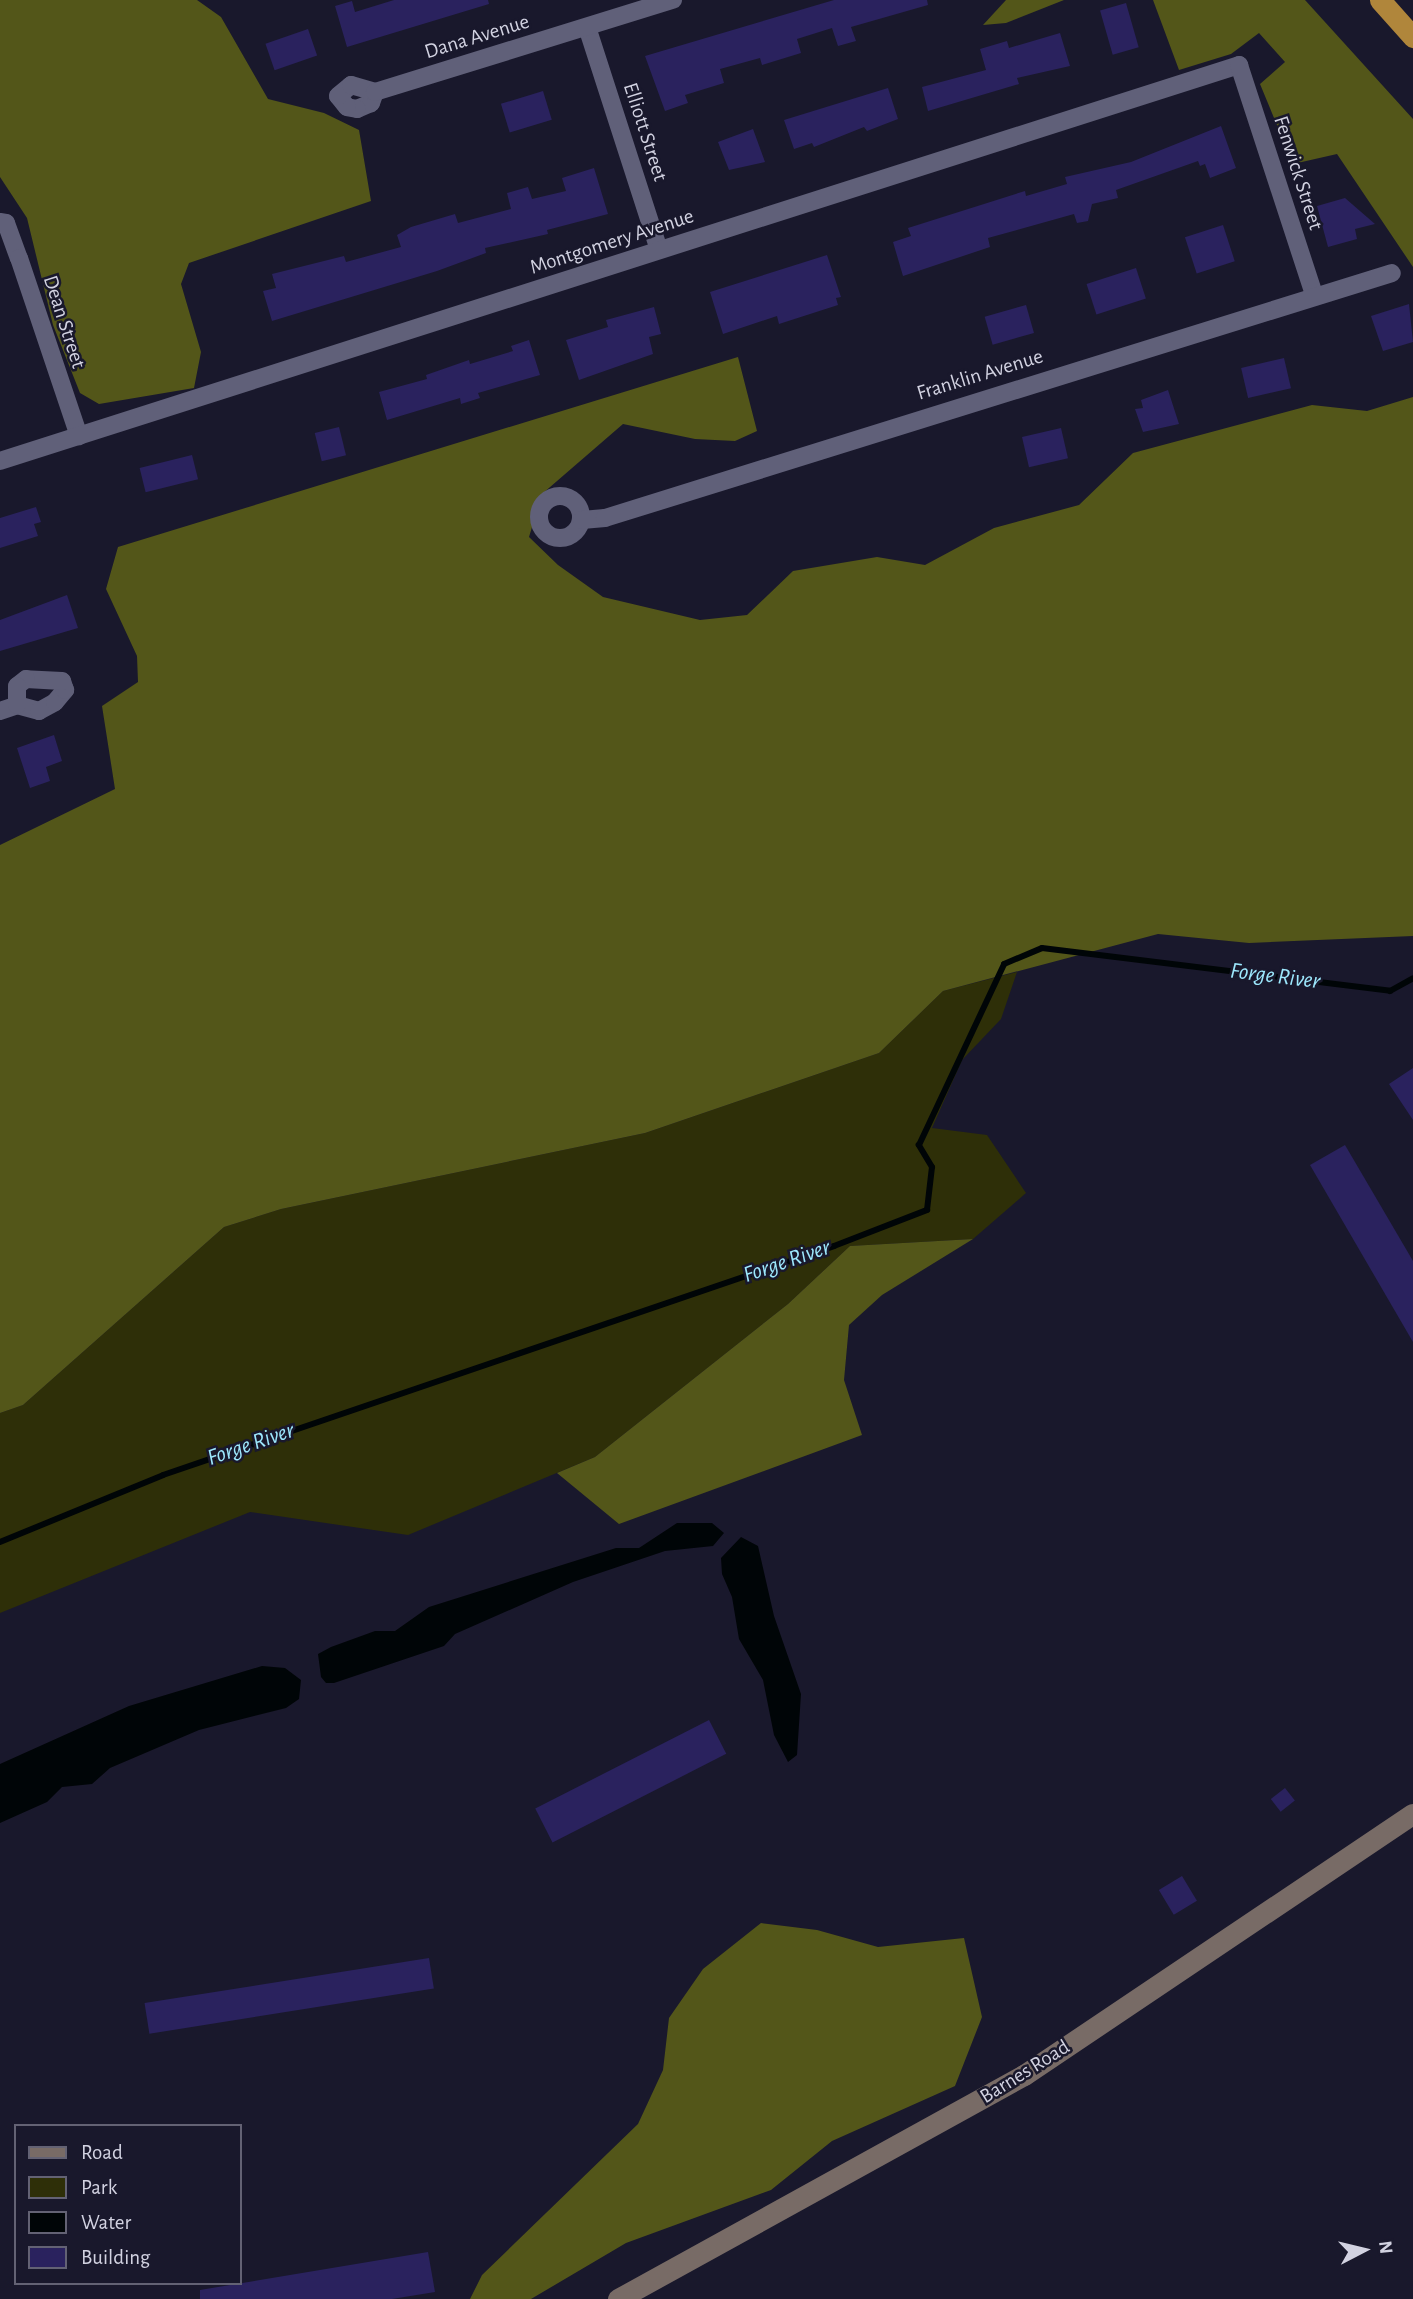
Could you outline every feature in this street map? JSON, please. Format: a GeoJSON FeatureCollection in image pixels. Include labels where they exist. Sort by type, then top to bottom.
{"type":"FeatureCollection","features":[{"type":"Feature","properties":{"kind":"highway"},"geometry":{"type":"LineString","coordinates":[[1380,0],[1413,37]]}},
{"type":"Feature","properties":{"kind":"street","name":"Dana Avenue"},"geometry":{"type":"LineString","coordinates":[[375,92],[673,0]]}},
{"type":"Feature","properties":{"kind":"street","name":"Elliott Street"},"geometry":{"type":"LineString","coordinates":[[587,27],[659,250]]}},
{"type":"Feature","properties":{"kind":"street","name":"Montgomery Avenue"},"geometry":{"type":"LineString","coordinates":[[0,461],[323,361],[659,250],[1239,65]]}},
{"type":"Feature","properties":{"kind":"street","name":"Fenwick Street"},"geometry":{"type":"LineString","coordinates":[[1239,65],[1314,295]]}},
{"type":"Feature","properties":{"kind":"street","name":"Dean Street"},"geometry":{"type":"LineString","coordinates":[[3,223],[79,436]]}},
{"type":"Feature","properties":{"kind":"street","name":"Franklin Avenue"},"geometry":{"type":"LineString","coordinates":[[582,520],[605,518],[1314,295],[1392,273]]}},
{"type":"Feature","properties":{"kind":"street","name":"Barnes Road"},"geometry":{"type":"LineString","coordinates":[[618,2299],[1024,2075],[1413,1814]]}},
{"type":"Feature","properties":{"kind":"green space"},"geometry":{"type":"Polygon","coordinates":[[[1017,972],[1001,1019],[962,1060],[932,1128],[987,1135],[1026,1193],[973,1239],[850,1246],[788,1304],[595,1457],[408,1535],[250,1512],[0,1613],[0,1413],[23,1405],[224,1227],[281,1209],[645,1133],[879,1053],[943,991],[1017,972]]]}},
{"type":"Feature","properties":{"kind":"shaded area"},"geometry":{"type":"Polygon","coordinates":[[[0,0],[197,0],[221,17],[268,99],[324,113],[359,130],[371,201],[189,263],[181,284],[201,352],[194,388],[99,404],[80,393],[53,325],[27,218],[0,177],[0,0]]]}},
{"type":"Feature","properties":{"kind":"shaded area"},"geometry":{"type":"Polygon","coordinates":[[[1006,0],[1064,0],[1006,23],[983,25],[1006,0]]]}},
{"type":"Feature","properties":{"kind":"shaded area"},"geometry":{"type":"Polygon","coordinates":[[[1153,0],[1305,0],[1413,119],[1413,267],[1337,154],[1293,164],[1260,84],[1285,62],[1259,33],[1231,54],[1179,70],[1153,0]]]}},
{"type":"Feature","properties":{"kind":"shaded area"},"geometry":{"type":"Polygon","coordinates":[[[738,357],[757,431],[735,441],[695,439],[623,424],[542,494],[529,537],[558,565],[603,597],[700,620],[747,615],[793,571],[877,557],[925,565],[994,528],[1079,505],[1133,453],[1312,405],[1367,411],[1413,397],[1413,936],[1249,943],[1158,934],[943,991],[879,1053],[645,1133],[281,1209],[224,1227],[23,1405],[0,1413],[0,845],[115,789],[102,706],[138,682],[137,656],[106,589],[118,547],[738,357]]]}},
{"type":"Feature","properties":{"kind":"shaded area"},"geometry":{"type":"Polygon","coordinates":[[[973,1239],[882,1295],[849,1325],[844,1380],[862,1435],[619,1524],[557,1473],[595,1457],[788,1304],[850,1246],[973,1239]]]}},
{"type":"Feature","properties":{"kind":"shaded area"},"geometry":{"type":"Polygon","coordinates":[[[761,1923],[817,1930],[878,1947],[964,1938],[982,2017],[955,2086],[832,2141],[771,2190],[626,2243],[531,2299],[470,2299],[482,2275],[638,2124],[663,2070],[669,2018],[703,1969],[761,1923]]]}},
{"type":"Feature","properties":{"kind":"water"},"geometry":{"type":"Polygon","coordinates":[[[677,1523],[712,1523],[724,1533],[713,1546],[665,1551],[573,1582],[455,1634],[444,1646],[334,1683],[326,1683],[321,1677],[318,1654],[331,1647],[375,1631],[395,1631],[429,1607],[616,1548],[639,1548],[677,1523]]]}},
{"type":"Feature","properties":{"kind":"water"},"geometry":{"type":"Polygon","coordinates":[[[741,1537],[758,1546],[774,1616],[801,1694],[797,1755],[788,1762],[774,1735],[763,1680],[739,1639],[732,1597],[722,1574],[721,1558],[741,1537]]]}},
{"type":"Feature","properties":{"kind":"water"},"geometry":{"type":"Polygon","coordinates":[[[262,1666],[285,1668],[301,1680],[299,1699],[286,1708],[199,1730],[110,1768],[92,1784],[62,1787],[47,1802],[0,1823],[0,1764],[129,1706],[262,1666]]]}},
{"type":"Feature","properties":{"kind":"building"},"geometry":{"type":"Polygon","coordinates":[[[394,0],[488,0],[489,4],[347,47],[335,6],[352,1],[355,12],[394,0]]]}},
{"type":"Feature","properties":{"kind":"building"},"geometry":{"type":"Polygon","coordinates":[[[834,0],[927,0],[928,5],[851,27],[856,41],[838,46],[832,28],[797,39],[801,53],[762,65],[760,58],[720,69],[724,83],[685,95],[688,103],[665,111],[645,56],[834,0]]]}},
{"type":"Feature","properties":{"kind":"building"},"geometry":{"type":"Polygon","coordinates":[[[1126,3],[1139,47],[1113,55],[1100,10],[1126,3]]]}},
{"type":"Feature","properties":{"kind":"building"},"geometry":{"type":"Polygon","coordinates":[[[308,29],[317,55],[275,70],[265,44],[308,29]]]}},
{"type":"Feature","properties":{"kind":"building"},"geometry":{"type":"Polygon","coordinates":[[[1060,33],[1070,66],[1017,78],[1019,84],[928,111],[922,87],[986,70],[980,49],[1007,41],[1009,48],[1060,33]]]}},
{"type":"Feature","properties":{"kind":"building"},"geometry":{"type":"Polygon","coordinates":[[[888,88],[898,119],[867,131],[864,127],[814,147],[812,143],[794,149],[784,120],[888,88]]]}},
{"type":"Feature","properties":{"kind":"building"},"geometry":{"type":"Polygon","coordinates":[[[543,91],[552,120],[510,133],[501,104],[543,91]]]}},
{"type":"Feature","properties":{"kind":"building"},"geometry":{"type":"Polygon","coordinates":[[[1221,126],[1236,168],[1210,178],[1205,164],[1200,166],[1198,161],[1116,190],[1118,198],[1092,204],[1088,221],[1077,223],[1074,214],[988,238],[990,247],[903,276],[893,242],[911,236],[908,228],[1025,191],[1026,196],[1067,184],[1065,177],[1131,162],[1221,126]]]}},
{"type":"Feature","properties":{"kind":"building"},"geometry":{"type":"Polygon","coordinates":[[[753,129],[765,162],[729,170],[718,142],[753,129]]]}},
{"type":"Feature","properties":{"kind":"building"},"geometry":{"type":"Polygon","coordinates":[[[594,168],[608,214],[547,230],[548,234],[485,248],[486,253],[437,271],[272,321],[263,291],[276,288],[272,274],[344,256],[346,262],[401,247],[397,235],[411,227],[455,214],[458,223],[511,209],[507,193],[528,187],[532,199],[566,191],[562,178],[594,168]]]}},
{"type":"Feature","properties":{"kind":"building"},"geometry":{"type":"Polygon","coordinates":[[[1345,198],[1375,224],[1355,229],[1357,239],[1328,247],[1317,206],[1345,198]]]}},
{"type":"Feature","properties":{"kind":"building"},"geometry":{"type":"Polygon","coordinates":[[[1223,225],[1235,261],[1197,274],[1185,237],[1223,225]]]}},
{"type":"Feature","properties":{"kind":"building"},"geometry":{"type":"Polygon","coordinates":[[[827,255],[841,297],[836,298],[838,305],[779,324],[777,316],[723,334],[710,292],[827,255]]]}},
{"type":"Feature","properties":{"kind":"building"},"geometry":{"type":"Polygon","coordinates":[[[1136,268],[1146,298],[1096,315],[1087,284],[1136,268]]]}},
{"type":"Feature","properties":{"kind":"building"},"geometry":{"type":"Polygon","coordinates":[[[1409,304],[1413,342],[1383,351],[1371,316],[1409,304]]]}},
{"type":"Feature","properties":{"kind":"building"},"geometry":{"type":"Polygon","coordinates":[[[1026,305],[1034,333],[993,345],[985,317],[1026,305]]]}},
{"type":"Feature","properties":{"kind":"building"},"geometry":{"type":"Polygon","coordinates":[[[654,307],[661,334],[649,337],[653,354],[579,380],[566,340],[608,327],[606,320],[654,307]]]}},
{"type":"Feature","properties":{"kind":"building"},"geometry":{"type":"Polygon","coordinates":[[[529,340],[540,375],[478,393],[480,398],[461,404],[460,398],[387,420],[379,392],[427,379],[426,375],[469,360],[470,364],[513,351],[511,346],[529,340]]]}},
{"type":"Feature","properties":{"kind":"building"},"geometry":{"type":"Polygon","coordinates":[[[1284,358],[1291,388],[1248,398],[1241,368],[1284,358]]]}},
{"type":"Feature","properties":{"kind":"building"},"geometry":{"type":"Polygon","coordinates":[[[1168,390],[1179,424],[1143,432],[1135,409],[1143,408],[1141,400],[1168,390]]]}},
{"type":"Feature","properties":{"kind":"building"},"geometry":{"type":"Polygon","coordinates":[[[339,427],[346,455],[322,461],[315,433],[339,427]]]}},
{"type":"Feature","properties":{"kind":"building"},"geometry":{"type":"Polygon","coordinates":[[[1061,428],[1068,458],[1029,467],[1022,437],[1061,428]]]}},
{"type":"Feature","properties":{"kind":"building"},"geometry":{"type":"Polygon","coordinates":[[[192,455],[198,479],[146,492],[140,468],[192,455]]]}},
{"type":"Feature","properties":{"kind":"building"},"geometry":{"type":"Polygon","coordinates":[[[36,507],[41,522],[34,524],[38,536],[0,548],[0,518],[36,507]]]}},
{"type":"Feature","properties":{"kind":"building"},"geometry":{"type":"Polygon","coordinates":[[[67,595],[78,628],[0,651],[0,620],[67,595]]]}},
{"type":"Feature","properties":{"kind":"building"},"geometry":{"type":"Polygon","coordinates":[[[54,735],[62,761],[46,767],[50,781],[30,788],[17,748],[54,735]]]}},
{"type":"Feature","properties":{"kind":"building"},"geometry":{"type":"Polygon","coordinates":[[[1413,1068],[1413,1120],[1389,1084],[1413,1068]]]}},
{"type":"Feature","properties":{"kind":"building"},"geometry":{"type":"Polygon","coordinates":[[[1345,1145],[1413,1261],[1413,1342],[1310,1165],[1345,1145]]]}},
{"type":"Feature","properties":{"kind":"building"},"geometry":{"type":"Polygon","coordinates":[[[709,1720],[726,1754],[553,1842],[535,1809],[709,1720]]]}},
{"type":"Feature","properties":{"kind":"building"},"geometry":{"type":"Polygon","coordinates":[[[1285,1788],[1295,1801],[1281,1812],[1271,1799],[1285,1788]]]}},
{"type":"Feature","properties":{"kind":"building"},"geometry":{"type":"Polygon","coordinates":[[[1182,1876],[1197,1901],[1174,1915],[1159,1890],[1182,1876]]]}},
{"type":"Feature","properties":{"kind":"building"},"geometry":{"type":"Polygon","coordinates":[[[429,1958],[434,1989],[149,2034],[145,2003],[429,1958]]]}},
{"type":"Feature","properties":{"kind":"building"},"geometry":{"type":"Polygon","coordinates":[[[428,2252],[435,2292],[392,2299],[200,2299],[200,2290],[428,2252]]]}},
{"type":"Feature","properties":{"kind":"waterway","name":"Forge River"},"geometry":{"type":"LineString","coordinates":[[0,1542],[163,1475],[834,1246],[927,1210],[932,1167],[919,1145],[1004,964],[1042,948],[1390,991],[1413,978]]}}]}
